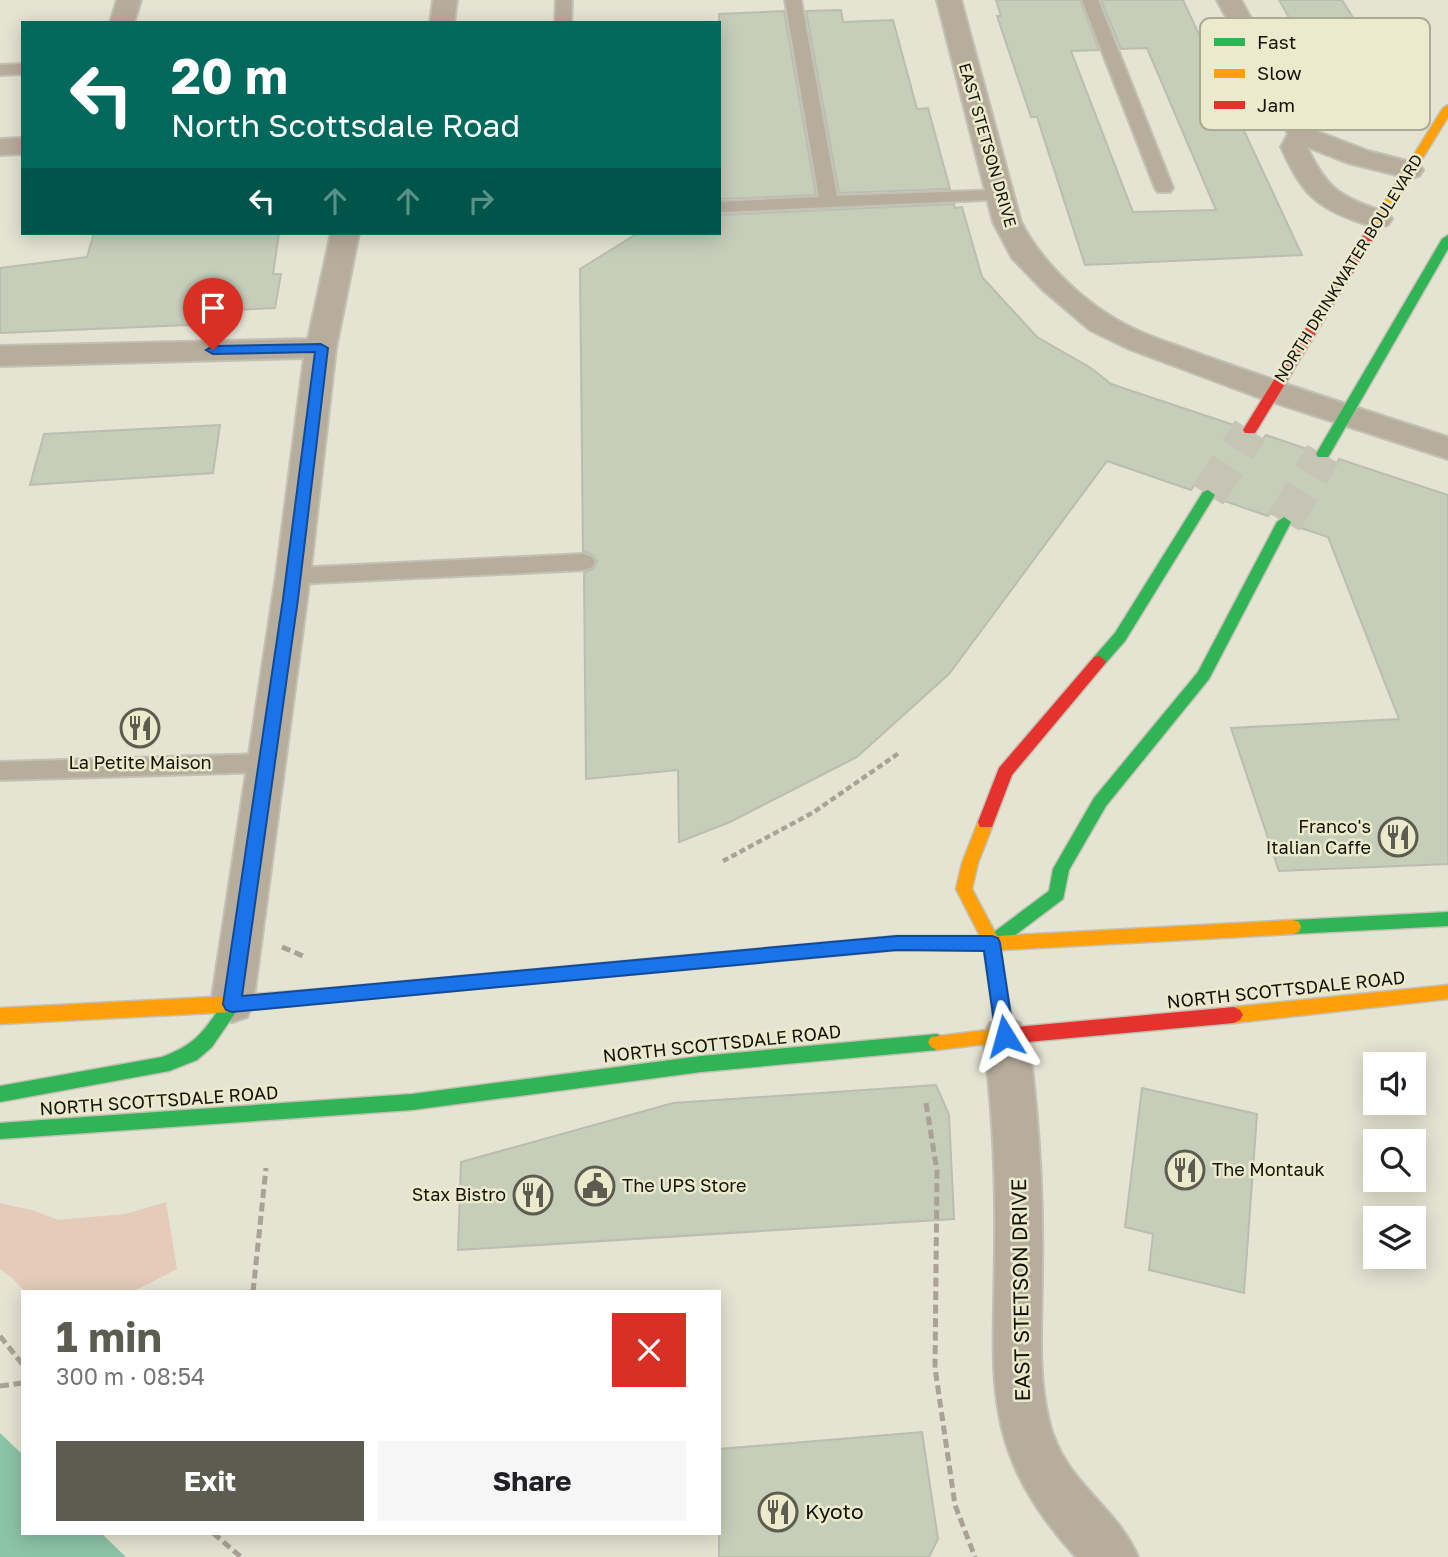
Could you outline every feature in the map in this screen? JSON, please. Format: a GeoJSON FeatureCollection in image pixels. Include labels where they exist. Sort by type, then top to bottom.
{"type":"FeatureCollection","features":[{"type":"Feature","properties":{"kind":"main road","name":"NORTH DRINKWATER BOULEVARD"},"geometry":{"type":"LineString","coordinates":[[1250,430],[1271,391],[1336,293],[1378,219],[1448,108]]}},
{"type":"Feature","properties":{"kind":"main road"},"geometry":{"type":"LineString","coordinates":[[1323,454],[1447,243]]}},
{"type":"Feature","properties":{"kind":"main road"},"geometry":{"type":"LineString","coordinates":[[1005,1036],[992,943],[964,889],[970,863],[1005,772],[1120,637],[1208,495]]}},
{"type":"Feature","properties":{"kind":"main road"},"geometry":{"type":"LineString","coordinates":[[992,943],[1057,894],[1061,869],[1100,802],[1204,675],[1283,522]]}},
{"type":"Feature","properties":{"kind":"main road"},"geometry":{"type":"LineString","coordinates":[[0,1016],[232,1004],[897,943],[992,943],[1448,919]]}},
{"type":"Feature","properties":{"kind":"main road","name":"NORTH SCOTTSDALE ROAD"},"geometry":{"type":"LineString","coordinates":[[0,1131],[412,1102],[701,1064],[1177,1022],[1448,992]]}},
{"type":"Feature","properties":{"kind":"main road"},"geometry":{"type":"LineString","coordinates":[[0,1094],[163,1065],[191,1054],[206,1042],[232,1004]]}},
{"type":"Feature","properties":{"kind":"street"},"geometry":{"type":"LineString","coordinates":[[123,21],[129,0]]}},
{"type":"Feature","properties":{"kind":"street"},"geometry":{"type":"LineString","coordinates":[[442,21],[445,0]]}},
{"type":"Feature","properties":{"kind":"street","name":"EAST STETSON DRIVE"},"geometry":{"type":"LineString","coordinates":[[949,0],[1007,222],[1022,251],[1054,285],[1101,324],[1140,342],[1271,391],[1448,448]]}},
{"type":"Feature","properties":{"kind":"street"},"geometry":{"type":"LineString","coordinates":[[1228,0],[1238,18]]}},
{"type":"Feature","properties":{"kind":"street"},"geometry":{"type":"LineString","coordinates":[[1299,130],[1301,134],[1358,158],[1409,170]]}},
{"type":"Feature","properties":{"kind":"street"},"geometry":{"type":"LineString","coordinates":[[1301,134],[1294,147],[1311,183],[1332,201],[1378,219]]}},
{"type":"Feature","properties":{"kind":"street"},"geometry":{"type":"LineString","coordinates":[[0,147],[21,146]]}},
{"type":"Feature","properties":{"kind":"street"},"geometry":{"type":"LineString","coordinates":[[232,1004],[293,576],[321,348],[345,235]]}},
{"type":"Feature","properties":{"kind":"street"},"geometry":{"type":"LineString","coordinates":[[0,356],[321,348]]}},
{"type":"Feature","properties":{"kind":"street","name":"EAST STETSON DRIVE"},"geometry":{"type":"LineString","coordinates":[[1005,1036],[1020,1172],[1018,1397],[1029,1441],[1061,1502],[1112,1557]]}},
{"type":"Feature","properties":{"kind":"lane"},"geometry":{"type":"LineString","coordinates":[[563,21],[564,0]]}},
{"type":"Feature","properties":{"kind":"lane"},"geometry":{"type":"LineString","coordinates":[[793,0],[828,202]]}},
{"type":"Feature","properties":{"kind":"lane"},"geometry":{"type":"LineString","coordinates":[[1090,0],[1164,188]]}},
{"type":"Feature","properties":{"kind":"lane"},"geometry":{"type":"LineString","coordinates":[[0,70],[21,69]]}},
{"type":"Feature","properties":{"kind":"lane"},"geometry":{"type":"LineString","coordinates":[[721,207],[1000,195]]}},
{"type":"Feature","properties":{"kind":"lane"},"geometry":{"type":"LineString","coordinates":[[293,576],[584,562]]}},
{"type":"Feature","properties":{"kind":"lane"},"geometry":{"type":"LineString","coordinates":[[0,771],[267,764]]}},
{"type":"Feature","properties":{"kind":"path"},"geometry":{"type":"LineString","coordinates":[[723,861],[761,844],[859,784],[899,753]]}},
{"type":"Feature","properties":{"kind":"path"},"geometry":{"type":"LineString","coordinates":[[279,944],[303,956],[312,957]]}},
{"type":"Feature","properties":{"kind":"path"},"geometry":{"type":"LineString","coordinates":[[926,1103],[937,1171],[935,1368],[955,1505],[975,1557]]}},
{"type":"Feature","properties":{"kind":"path"},"geometry":{"type":"LineString","coordinates":[[253,1290],[266,1168]]}},
{"type":"Feature","properties":{"kind":"path"},"geometry":{"type":"LineString","coordinates":[[0,1336],[21,1362]]}},
{"type":"Feature","properties":{"kind":"path"},"geometry":{"type":"LineString","coordinates":[[0,1386],[21,1383]]}},
{"type":"Feature","properties":{"kind":"path"},"geometry":{"type":"LineString","coordinates":[[215,1535],[241,1557]]}},
{"type":"Feature","properties":{"kind":"shaded area"},"geometry":{"type":"Polygon","coordinates":[[[166,1202],[177,1269],[136,1290],[23,1290],[0,1269],[0,1203],[35,1211],[58,1220],[125,1214],[166,1202]]]}},
{"type":"Feature","properties":{"kind":"shaded area"},"geometry":{"type":"Polygon","coordinates":[[[0,1433],[21,1453],[21,1535],[103,1535],[126,1557],[0,1557],[0,1433]]]}},
{"type":"Feature","properties":{"kind":"building"},"geometry":{"type":"Polygon","coordinates":[[[996,0],[1080,0],[1099,50],[1071,51],[1133,212],[1216,210],[1147,48],[1121,49],[1101,0],[1183,0],[1200,36],[1200,130],[1244,130],[1302,255],[1085,265],[1037,117],[1031,117],[997,16],[1001,16],[996,0]]]}},
{"type":"Feature","properties":{"kind":"building"},"geometry":{"type":"Polygon","coordinates":[[[1279,0],[1342,0],[1353,18],[1289,18],[1279,0]]]}},
{"type":"Feature","properties":{"kind":"building"},"geometry":{"type":"Polygon","coordinates":[[[841,10],[843,22],[893,20],[917,109],[928,108],[950,189],[839,193],[806,11],[841,10]]]}},
{"type":"Feature","properties":{"kind":"building"},"geometry":{"type":"Polygon","coordinates":[[[784,11],[816,195],[721,199],[719,14],[784,11]]]}},
{"type":"Feature","properties":{"kind":"building"},"geometry":{"type":"Polygon","coordinates":[[[954,204],[955,208],[962,207],[982,277],[1037,337],[1091,368],[1111,384],[1234,425],[1231,430],[1238,440],[1251,443],[1262,440],[1266,435],[1307,449],[1305,455],[1310,465],[1324,468],[1336,465],[1339,459],[1448,495],[1448,864],[1279,871],[1231,728],[1399,719],[1328,537],[1301,528],[1303,521],[1297,512],[1283,508],[1271,512],[1268,516],[1224,501],[1227,494],[1221,484],[1207,481],[1195,484],[1191,490],[1107,461],[949,674],[857,757],[730,822],[679,842],[678,770],[586,779],[584,573],[594,568],[597,561],[593,555],[583,551],[580,269],[635,235],[721,235],[721,215],[954,204]]]}},
{"type":"Feature","properties":{"kind":"building"},"geometry":{"type":"Polygon","coordinates":[[[93,235],[279,235],[273,274],[281,274],[275,308],[191,312],[188,325],[0,333],[0,268],[87,257],[93,235]]]}},
{"type":"Feature","properties":{"kind":"building"},"geometry":{"type":"Polygon","coordinates":[[[220,425],[213,473],[30,485],[44,434],[220,425]]]}},
{"type":"Feature","properties":{"kind":"building"},"geometry":{"type":"Polygon","coordinates":[[[936,1085],[949,1115],[954,1219],[458,1250],[461,1162],[673,1103],[936,1085]]]}},
{"type":"Feature","properties":{"kind":"building"},"geometry":{"type":"Polygon","coordinates":[[[1142,1088],[1257,1114],[1244,1293],[1149,1270],[1153,1234],[1125,1227],[1142,1088]]]}},
{"type":"Feature","properties":{"kind":"building"},"geometry":{"type":"Polygon","coordinates":[[[922,1432],[938,1539],[929,1557],[719,1557],[721,1449],[922,1432]]]}},
{"type":"Feature","properties":{"kind":"tunnel"},"geometry":{"type":"LineString","coordinates":[[1208,495],[1250,430]]}},
{"type":"Feature","properties":{"kind":"tunnel"},"geometry":{"type":"LineString","coordinates":[[1284,522],[1323,454]]}},
{"type":"Feature","properties":{"kind":"traffic: fast"},"geometry":{"type":"LineString","coordinates":[[1323,454],[1448,239]]}},
{"type":"Feature","properties":{"kind":"traffic: fast"},"geometry":{"type":"LineString","coordinates":[[1099,661],[1120,637],[1208,495]]}},
{"type":"Feature","properties":{"kind":"traffic: fast"},"geometry":{"type":"LineString","coordinates":[[992,943],[1057,894],[1061,869],[1100,802],[1204,675],[1284,522]]}},
{"type":"Feature","properties":{"kind":"traffic: fast"},"geometry":{"type":"LineString","coordinates":[[1293,927],[1448,919]]}},
{"type":"Feature","properties":{"kind":"traffic: fast"},"geometry":{"type":"LineString","coordinates":[[321,996],[832,949]]}},
{"type":"Feature","properties":{"kind":"traffic: fast"},"geometry":{"type":"LineString","coordinates":[[0,1094],[163,1065],[191,1054],[206,1042],[232,1004]]}},
{"type":"Feature","properties":{"kind":"traffic: fast"},"geometry":{"type":"LineString","coordinates":[[0,1131],[412,1102],[701,1064],[937,1042]]}},
{"type":"Feature","properties":{"kind":"traffic: slow"},"geometry":{"type":"LineString","coordinates":[[1369,236],[1448,108]]}},
{"type":"Feature","properties":{"kind":"traffic: slow"},"geometry":{"type":"LineString","coordinates":[[937,1042],[1005,1036],[992,943],[964,889],[970,863],[986,822]]}},
{"type":"Feature","properties":{"kind":"traffic: slow"},"geometry":{"type":"LineString","coordinates":[[992,943],[1293,927]]}},
{"type":"Feature","properties":{"kind":"traffic: slow"},"geometry":{"type":"LineString","coordinates":[[832,949],[897,943],[992,943]]}},
{"type":"Feature","properties":{"kind":"traffic: slow"},"geometry":{"type":"LineString","coordinates":[[1234,1015],[1448,992]]}},
{"type":"Feature","properties":{"kind":"traffic: slow"},"geometry":{"type":"LineString","coordinates":[[0,1016],[232,1004],[321,996]]}},
{"type":"Feature","properties":{"kind":"traffic: jam"},"geometry":{"type":"LineString","coordinates":[[1250,430],[1369,236]]}},
{"type":"Feature","properties":{"kind":"traffic: jam"},"geometry":{"type":"LineString","coordinates":[[986,822],[1005,772],[1099,661]]}},
{"type":"Feature","properties":{"kind":"traffic: jam"},"geometry":{"type":"LineString","coordinates":[[1005,1036],[1234,1015]]}},
{"type":"Feature","properties":{"kind":"place","name":"La Petite Maison"},"geometry":{"type":"Point","coordinates":[140,728]}},
{"type":"Feature","properties":{"kind":"place","name":"Franco's Italian Caffe"},"geometry":{"type":"Point","coordinates":[1398,837]}},
{"type":"Feature","properties":{"kind":"place","name":"The Montauk"},"geometry":{"type":"Point","coordinates":[1185,1170]}},
{"type":"Feature","properties":{"kind":"place","name":"The UPS Store"},"geometry":{"type":"Point","coordinates":[595,1186]}},
{"type":"Feature","properties":{"kind":"place","name":"Stax Bistro"},"geometry":{"type":"Point","coordinates":[533,1195]}},
{"type":"Feature","properties":{"kind":"place","name":"Kyoto"},"geometry":{"type":"Point","coordinates":[778,1512]}},
{"type":"Feature","properties":{"kind":"route"},"geometry":{"type":"LineString","coordinates":[[213,350],[321,348],[290,599],[232,1004],[897,943],[992,943],[1005,1036]]}}]}
